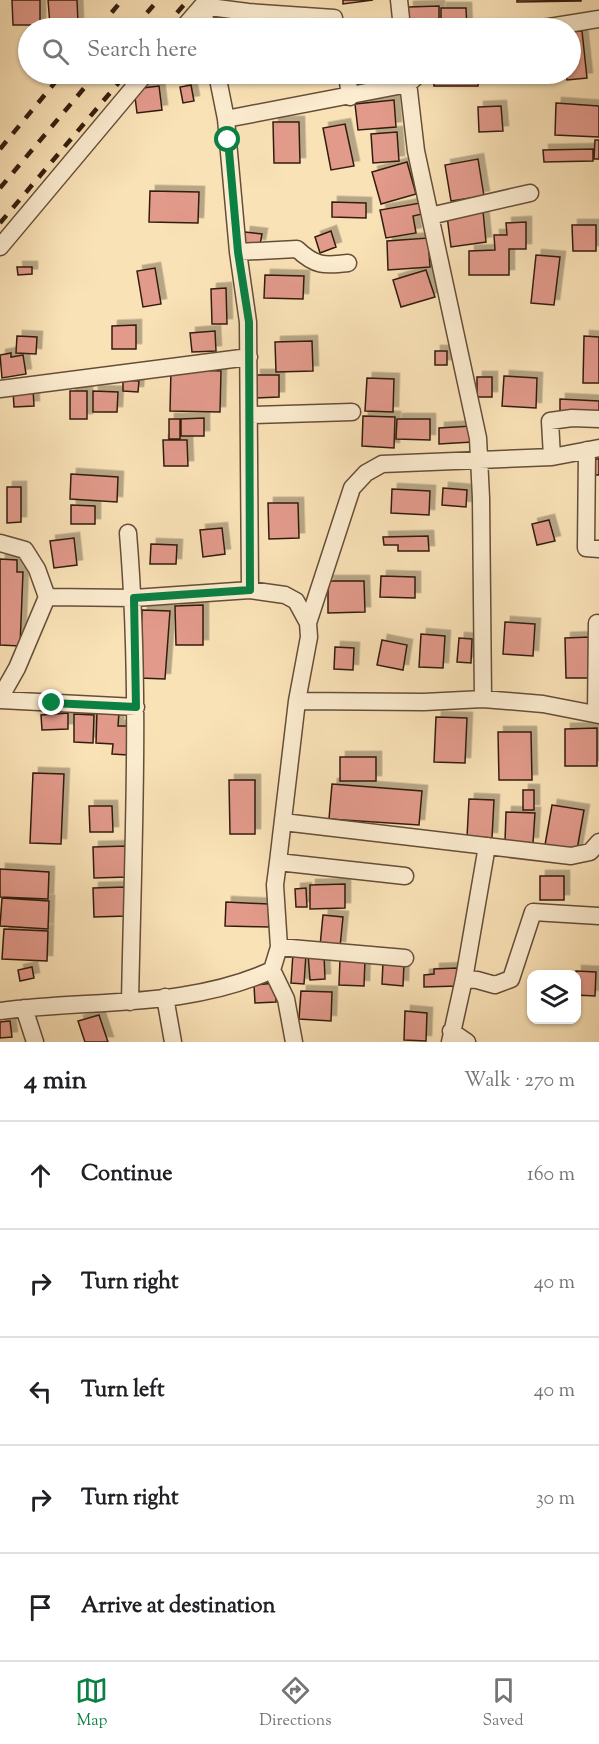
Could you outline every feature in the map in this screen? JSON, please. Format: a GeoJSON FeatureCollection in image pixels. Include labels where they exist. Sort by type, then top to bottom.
{"type":"FeatureCollection","features":[{"type":"Feature","properties":{"kind":"street"},"geometry":{"type":"LineString","coordinates":[[399,0],[401,18]]}},
{"type":"Feature","properties":{"kind":"street"},"geometry":{"type":"LineString","coordinates":[[192,18],[202,6]]}},
{"type":"Feature","properties":{"kind":"street"},"geometry":{"type":"LineString","coordinates":[[202,6],[205,18]]}},
{"type":"Feature","properties":{"kind":"street"},"geometry":{"type":"LineString","coordinates":[[202,6],[248,12],[334,18]]}},
{"type":"Feature","properties":{"kind":"street"},"geometry":{"type":"LineString","coordinates":[[581,22],[599,19]]}},
{"type":"Feature","properties":{"kind":"street"},"geometry":{"type":"LineString","coordinates":[[0,247],[138,84]]}},
{"type":"Feature","properties":{"kind":"street"},"geometry":{"type":"LineString","coordinates":[[219,84],[226,119],[238,252],[249,322],[250,590]]}},
{"type":"Feature","properties":{"kind":"street"},"geometry":{"type":"LineString","coordinates":[[348,84],[350,96]]}},
{"type":"Feature","properties":{"kind":"street"},"geometry":{"type":"LineString","coordinates":[[226,119],[350,96],[389,84]]}},
{"type":"Feature","properties":{"kind":"street"},"geometry":{"type":"LineString","coordinates":[[411,84],[416,151],[478,438],[483,699]]}},
{"type":"Feature","properties":{"kind":"street"},"geometry":{"type":"LineString","coordinates":[[430,216],[530,193]]}},
{"type":"Feature","properties":{"kind":"street"},"geometry":{"type":"LineString","coordinates":[[238,252],[297,249],[310,261],[327,265],[348,263]]}},
{"type":"Feature","properties":{"kind":"street"},"geometry":{"type":"LineString","coordinates":[[0,389],[249,357]]}},
{"type":"Feature","properties":{"kind":"street"},"geometry":{"type":"LineString","coordinates":[[250,415],[352,412]]}},
{"type":"Feature","properties":{"kind":"street"},"geometry":{"type":"LineString","coordinates":[[552,457],[550,421],[572,418],[599,419]]}},
{"type":"Feature","properties":{"kind":"street"},"geometry":{"type":"LineString","coordinates":[[294,1042],[286,999],[272,970],[279,947],[275,885],[297,701],[309,637],[308,623],[352,488],[366,473],[382,464],[552,457],[593,449],[586,548],[599,549]]}},
{"type":"Feature","properties":{"kind":"street"},"geometry":{"type":"LineString","coordinates":[[128,533],[134,598],[136,707],[130,1002]]}},
{"type":"Feature","properties":{"kind":"street"},"geometry":{"type":"LineString","coordinates":[[0,543],[25,550],[37,569],[47,597],[17,668],[0,699],[136,707]]}},
{"type":"Feature","properties":{"kind":"street"},"geometry":{"type":"LineString","coordinates":[[47,597],[134,598],[250,590],[285,595],[296,601],[308,623]]}},
{"type":"Feature","properties":{"kind":"street"},"geometry":{"type":"LineString","coordinates":[[297,701],[424,702],[483,699],[543,704],[597,714],[597,623]]}},
{"type":"Feature","properties":{"kind":"street"},"geometry":{"type":"LineString","coordinates":[[283,822],[571,856],[590,852],[599,842]]}},
{"type":"Feature","properties":{"kind":"street"},"geometry":{"type":"LineString","coordinates":[[467,1042],[450,1037],[464,979],[487,846]]}},
{"type":"Feature","properties":{"kind":"street"},"geometry":{"type":"LineString","coordinates":[[278,862],[405,876]]}},
{"type":"Feature","properties":{"kind":"street"},"geometry":{"type":"LineString","coordinates":[[464,979],[477,980],[495,986],[511,979],[533,912],[599,916]]}},
{"type":"Feature","properties":{"kind":"street"},"geometry":{"type":"LineString","coordinates":[[279,947],[405,957]]}},
{"type":"Feature","properties":{"kind":"street"},"geometry":{"type":"LineString","coordinates":[[0,1011],[130,1002],[225,988],[249,981],[272,970]]}},
{"type":"Feature","properties":{"kind":"street"},"geometry":{"type":"LineString","coordinates":[[165,997],[173,1042]]}},
{"type":"Feature","properties":{"kind":"street"},"geometry":{"type":"LineString","coordinates":[[24,1008],[35,1042]]}},
{"type":"Feature","properties":{"kind":"building"},"geometry":{"type":"Polygon","coordinates":[[[12,0],[40,0],[40,18],[18,18],[18,25],[13,25],[12,0]]]}},
{"type":"Feature","properties":{"kind":"building"},"geometry":{"type":"Polygon","coordinates":[[[48,0],[77,0],[78,18],[49,18],[48,0]]]}},
{"type":"Feature","properties":{"kind":"building"},"geometry":{"type":"Polygon","coordinates":[[[343,0],[373,0],[343,4],[343,0]]]}},
{"type":"Feature","properties":{"kind":"building"},"geometry":{"type":"Polygon","coordinates":[[[517,0],[581,0],[581,1],[517,2],[517,0]]]}},
{"type":"Feature","properties":{"kind":"building"},"geometry":{"type":"Polygon","coordinates":[[[439,6],[439,18],[408,18],[408,7],[439,6]]]}},
{"type":"Feature","properties":{"kind":"building"},"geometry":{"type":"Polygon","coordinates":[[[441,8],[466,8],[466,18],[441,18],[441,8]]]}},
{"type":"Feature","properties":{"kind":"building"},"geometry":{"type":"Polygon","coordinates":[[[581,31],[587,78],[581,79],[581,31]]]}},
{"type":"Feature","properties":{"kind":"building"},"geometry":{"type":"Polygon","coordinates":[[[434,84],[478,84],[478,86],[434,86],[434,84]]]}},
{"type":"Feature","properties":{"kind":"building"},"geometry":{"type":"Polygon","coordinates":[[[191,85],[194,101],[183,103],[180,87],[191,85]]]}},
{"type":"Feature","properties":{"kind":"building"},"geometry":{"type":"Polygon","coordinates":[[[159,86],[162,110],[137,113],[134,89],[159,86]]]}},
{"type":"Feature","properties":{"kind":"building"},"geometry":{"type":"Polygon","coordinates":[[[394,100],[396,127],[358,130],[355,104],[394,100]]]}},
{"type":"Feature","properties":{"kind":"building"},"geometry":{"type":"Polygon","coordinates":[[[556,103],[599,106],[599,137],[555,135],[556,103]]]}},
{"type":"Feature","properties":{"kind":"building"},"geometry":{"type":"Polygon","coordinates":[[[501,106],[503,131],[479,132],[478,107],[501,106]]]}},
{"type":"Feature","properties":{"kind":"building"},"geometry":{"type":"Polygon","coordinates":[[[273,122],[299,122],[300,163],[274,163],[273,122]]]}},
{"type":"Feature","properties":{"kind":"building"},"geometry":{"type":"Polygon","coordinates":[[[345,124],[354,166],[331,170],[323,128],[345,124]]]}},
{"type":"Feature","properties":{"kind":"building"},"geometry":{"type":"Polygon","coordinates":[[[397,132],[399,161],[373,163],[371,134],[397,132]]]}},
{"type":"Feature","properties":{"kind":"building"},"geometry":{"type":"Polygon","coordinates":[[[595,140],[599,140],[599,159],[594,159],[595,140]]]}},
{"type":"Feature","properties":{"kind":"building"},"geometry":{"type":"Polygon","coordinates":[[[593,149],[593,161],[544,162],[543,150],[593,149]]]}},
{"type":"Feature","properties":{"kind":"building"},"geometry":{"type":"Polygon","coordinates":[[[478,159],[484,196],[451,201],[445,165],[478,159]]]}},
{"type":"Feature","properties":{"kind":"building"},"geometry":{"type":"Polygon","coordinates":[[[407,162],[416,194],[381,204],[372,172],[407,162]]]}},
{"type":"Feature","properties":{"kind":"building"},"geometry":{"type":"Polygon","coordinates":[[[150,191],[199,192],[198,223],[149,222],[150,191]]]}},
{"type":"Feature","properties":{"kind":"building"},"geometry":{"type":"Polygon","coordinates":[[[332,202],[366,203],[366,218],[332,217],[332,202]]]}},
{"type":"Feature","properties":{"kind":"building"},"geometry":{"type":"Polygon","coordinates":[[[420,203],[422,214],[413,216],[416,233],[386,238],[380,210],[420,203]]]}},
{"type":"Feature","properties":{"kind":"building"},"geometry":{"type":"Polygon","coordinates":[[[483,211],[486,242],[451,247],[447,216],[483,211]]]}},
{"type":"Feature","properties":{"kind":"building"},"geometry":{"type":"Polygon","coordinates":[[[526,222],[526,249],[509,249],[509,275],[469,275],[469,251],[495,250],[494,235],[507,235],[506,223],[526,222]]]}},
{"type":"Feature","properties":{"kind":"building"},"geometry":{"type":"Polygon","coordinates":[[[572,225],[596,225],[596,251],[573,251],[572,225]]]}},
{"type":"Feature","properties":{"kind":"building"},"geometry":{"type":"Polygon","coordinates":[[[331,231],[336,247],[320,253],[315,237],[331,231]]]}},
{"type":"Feature","properties":{"kind":"building"},"geometry":{"type":"Polygon","coordinates":[[[245,232],[262,234],[260,245],[244,243],[245,232]]]}},
{"type":"Feature","properties":{"kind":"building"},"geometry":{"type":"Polygon","coordinates":[[[428,238],[430,267],[388,270],[387,241],[428,238]]]}},
{"type":"Feature","properties":{"kind":"building"},"geometry":{"type":"Polygon","coordinates":[[[536,255],[560,257],[554,305],[531,303],[536,255]]]}},
{"type":"Feature","properties":{"kind":"building"},"geometry":{"type":"Polygon","coordinates":[[[17,267],[32,267],[32,274],[18,275],[17,267]]]}},
{"type":"Feature","properties":{"kind":"building"},"geometry":{"type":"Polygon","coordinates":[[[155,268],[161,304],[143,307],[137,271],[155,268]]]}},
{"type":"Feature","properties":{"kind":"building"},"geometry":{"type":"Polygon","coordinates":[[[426,270],[435,297],[401,307],[393,280],[426,270]]]}},
{"type":"Feature","properties":{"kind":"building"},"geometry":{"type":"Polygon","coordinates":[[[265,275],[304,276],[303,299],[264,298],[265,275]]]}},
{"type":"Feature","properties":{"kind":"building"},"geometry":{"type":"Polygon","coordinates":[[[226,288],[227,324],[212,324],[211,289],[226,288]]]}},
{"type":"Feature","properties":{"kind":"building"},"geometry":{"type":"Polygon","coordinates":[[[136,325],[136,349],[112,349],[112,326],[136,325]]]}},
{"type":"Feature","properties":{"kind":"building"},"geometry":{"type":"Polygon","coordinates":[[[215,331],[216,351],[192,352],[190,333],[215,331]]]}},
{"type":"Feature","properties":{"kind":"building"},"geometry":{"type":"Polygon","coordinates":[[[17,336],[37,337],[36,354],[16,353],[17,336]]]}},
{"type":"Feature","properties":{"kind":"building"},"geometry":{"type":"Polygon","coordinates":[[[584,336],[599,337],[599,383],[583,383],[584,336]]]}},
{"type":"Feature","properties":{"kind":"building"},"geometry":{"type":"Polygon","coordinates":[[[312,341],[313,371],[276,372],[275,342],[312,341]]]}},
{"type":"Feature","properties":{"kind":"building"},"geometry":{"type":"Polygon","coordinates":[[[435,351],[447,351],[447,365],[435,365],[435,351]]]}},
{"type":"Feature","properties":{"kind":"building"},"geometry":{"type":"Polygon","coordinates":[[[11,353],[11,357],[23,355],[26,374],[2,378],[0,355],[11,353]]]}},
{"type":"Feature","properties":{"kind":"building"},"geometry":{"type":"Polygon","coordinates":[[[171,369],[221,371],[220,412],[170,411],[171,369]]]}},
{"type":"Feature","properties":{"kind":"building"},"geometry":{"type":"Polygon","coordinates":[[[255,375],[279,375],[279,397],[256,398],[255,375]]]}},
{"type":"Feature","properties":{"kind":"building"},"geometry":{"type":"Polygon","coordinates":[[[504,376],[537,378],[536,408],[502,406],[504,376]]]}},
{"type":"Feature","properties":{"kind":"building"},"geometry":{"type":"Polygon","coordinates":[[[477,377],[492,377],[492,397],[477,397],[477,377]]]}},
{"type":"Feature","properties":{"kind":"building"},"geometry":{"type":"Polygon","coordinates":[[[367,378],[394,379],[393,412],[365,411],[367,378]]]}},
{"type":"Feature","properties":{"kind":"building"},"geometry":{"type":"Polygon","coordinates":[[[123,380],[139,381],[138,392],[123,391],[123,380]]]}},
{"type":"Feature","properties":{"kind":"building"},"geometry":{"type":"Polygon","coordinates":[[[33,389],[34,406],[14,407],[13,390],[33,389]]]}},
{"type":"Feature","properties":{"kind":"building"},"geometry":{"type":"Polygon","coordinates":[[[70,391],[87,391],[87,419],[70,419],[70,391]]]}},
{"type":"Feature","properties":{"kind":"building"},"geometry":{"type":"Polygon","coordinates":[[[93,391],[118,392],[117,412],[93,412],[93,391]]]}},
{"type":"Feature","properties":{"kind":"building"},"geometry":{"type":"Polygon","coordinates":[[[560,399],[599,401],[599,412],[560,411],[560,399]]]}},
{"type":"Feature","properties":{"kind":"building"},"geometry":{"type":"Polygon","coordinates":[[[363,416],[395,417],[394,448],[362,446],[363,416]]]}},
{"type":"Feature","properties":{"kind":"building"},"geometry":{"type":"Polygon","coordinates":[[[204,418],[204,436],[181,436],[181,419],[204,418]]]}},
{"type":"Feature","properties":{"kind":"building"},"geometry":{"type":"Polygon","coordinates":[[[169,419],[180,419],[180,439],[169,439],[169,419]]]}},
{"type":"Feature","properties":{"kind":"building"},"geometry":{"type":"Polygon","coordinates":[[[397,419],[430,419],[430,440],[396,439],[397,419]]]}},
{"type":"Feature","properties":{"kind":"building"},"geometry":{"type":"Polygon","coordinates":[[[472,426],[472,442],[439,444],[439,428],[472,426]]]}},
{"type":"Feature","properties":{"kind":"building"},"geometry":{"type":"Polygon","coordinates":[[[163,440],[187,440],[188,466],[164,466],[163,440]]]}},
{"type":"Feature","properties":{"kind":"building"},"geometry":{"type":"Polygon","coordinates":[[[593,459],[599,459],[599,475],[593,475],[593,459]]]}},
{"type":"Feature","properties":{"kind":"building"},"geometry":{"type":"Polygon","coordinates":[[[71,474],[118,477],[117,502],[70,499],[71,474]]]}},
{"type":"Feature","properties":{"kind":"building"},"geometry":{"type":"Polygon","coordinates":[[[7,487],[21,487],[21,522],[7,523],[7,487]]]}},
{"type":"Feature","properties":{"kind":"building"},"geometry":{"type":"Polygon","coordinates":[[[443,488],[467,490],[466,507],[442,505],[443,488]]]}},
{"type":"Feature","properties":{"kind":"building"},"geometry":{"type":"Polygon","coordinates":[[[392,489],[430,491],[429,515],[391,513],[392,489]]]}},
{"type":"Feature","properties":{"kind":"building"},"geometry":{"type":"Polygon","coordinates":[[[268,503],[298,503],[299,538],[269,539],[268,503]]]}},
{"type":"Feature","properties":{"kind":"building"},"geometry":{"type":"Polygon","coordinates":[[[71,505],[95,506],[95,524],[71,524],[71,505]]]}},
{"type":"Feature","properties":{"kind":"building"},"geometry":{"type":"Polygon","coordinates":[[[549,520],[555,541],[537,545],[532,524],[549,520]]]}},
{"type":"Feature","properties":{"kind":"building"},"geometry":{"type":"Polygon","coordinates":[[[222,528],[225,554],[203,557],[200,530],[222,528]]]}},
{"type":"Feature","properties":{"kind":"building"},"geometry":{"type":"Polygon","coordinates":[[[428,536],[429,551],[398,551],[398,545],[384,545],[383,537],[428,536]]]}},
{"type":"Feature","properties":{"kind":"building"},"geometry":{"type":"Polygon","coordinates":[[[74,538],[77,565],[54,568],[50,541],[74,538]]]}},
{"type":"Feature","properties":{"kind":"building"},"geometry":{"type":"Polygon","coordinates":[[[151,544],[177,545],[176,564],[150,564],[151,544]]]}},
{"type":"Feature","properties":{"kind":"building"},"geometry":{"type":"Polygon","coordinates":[[[0,559],[17,560],[17,572],[23,572],[20,646],[0,645],[0,559]]]}},
{"type":"Feature","properties":{"kind":"building"},"geometry":{"type":"Polygon","coordinates":[[[381,576],[415,577],[415,598],[380,597],[381,576]]]}},
{"type":"Feature","properties":{"kind":"building"},"geometry":{"type":"Polygon","coordinates":[[[328,581],[364,581],[365,612],[328,613],[328,581]]]}},
{"type":"Feature","properties":{"kind":"building"},"geometry":{"type":"Polygon","coordinates":[[[203,605],[203,645],[176,645],[175,606],[203,605]]]}},
{"type":"Feature","properties":{"kind":"building"},"geometry":{"type":"Polygon","coordinates":[[[142,610],[170,611],[165,679],[140,678],[142,610]]]}},
{"type":"Feature","properties":{"kind":"building"},"geometry":{"type":"Polygon","coordinates":[[[505,622],[535,624],[533,656],[503,654],[505,622]]]}},
{"type":"Feature","properties":{"kind":"building"},"geometry":{"type":"Polygon","coordinates":[[[421,634],[445,636],[443,668],[419,667],[421,634]]]}},
{"type":"Feature","properties":{"kind":"building"},"geometry":{"type":"Polygon","coordinates":[[[591,637],[591,678],[566,678],[565,638],[591,637]]]}},
{"type":"Feature","properties":{"kind":"building"},"geometry":{"type":"Polygon","coordinates":[[[459,638],[472,639],[471,663],[457,662],[459,638]]]}},
{"type":"Feature","properties":{"kind":"building"},"geometry":{"type":"Polygon","coordinates":[[[382,640],[407,645],[403,670],[377,665],[382,640]]]}},
{"type":"Feature","properties":{"kind":"building"},"geometry":{"type":"Polygon","coordinates":[[[335,647],[354,648],[353,670],[334,669],[335,647]]]}},
{"type":"Feature","properties":{"kind":"building"},"geometry":{"type":"Polygon","coordinates":[[[97,711],[119,712],[118,726],[129,726],[128,755],[112,754],[113,744],[96,743],[97,711]]]}},
{"type":"Feature","properties":{"kind":"building"},"geometry":{"type":"Polygon","coordinates":[[[68,713],[68,729],[42,730],[41,715],[68,713]]]}},
{"type":"Feature","properties":{"kind":"building"},"geometry":{"type":"Polygon","coordinates":[[[74,714],[94,715],[93,743],[74,742],[74,714]]]}},
{"type":"Feature","properties":{"kind":"building"},"geometry":{"type":"Polygon","coordinates":[[[436,717],[467,718],[465,763],[434,762],[436,717]]]}},
{"type":"Feature","properties":{"kind":"building"},"geometry":{"type":"Polygon","coordinates":[[[597,728],[597,766],[565,766],[565,729],[597,728]]]}},
{"type":"Feature","properties":{"kind":"building"},"geometry":{"type":"Polygon","coordinates":[[[498,732],[531,732],[532,780],[499,780],[498,732]]]}},
{"type":"Feature","properties":{"kind":"building"},"geometry":{"type":"Polygon","coordinates":[[[340,757],[376,757],[376,781],[340,781],[340,757]]]}},
{"type":"Feature","properties":{"kind":"building"},"geometry":{"type":"Polygon","coordinates":[[[33,773],[64,774],[61,844],[30,843],[33,773]]]}},
{"type":"Feature","properties":{"kind":"building"},"geometry":{"type":"Polygon","coordinates":[[[229,780],[255,780],[255,834],[230,834],[229,780]]]}},
{"type":"Feature","properties":{"kind":"building"},"geometry":{"type":"Polygon","coordinates":[[[332,784],[422,791],[419,825],[329,819],[332,784]]]}},
{"type":"Feature","properties":{"kind":"building"},"geometry":{"type":"Polygon","coordinates":[[[523,790],[534,790],[534,810],[523,810],[523,790]]]}},
{"type":"Feature","properties":{"kind":"building"},"geometry":{"type":"Polygon","coordinates":[[[469,799],[494,800],[492,838],[467,837],[469,799]]]}},
{"type":"Feature","properties":{"kind":"building"},"geometry":{"type":"Polygon","coordinates":[[[552,805],[584,810],[577,850],[545,845],[552,805]]]}},
{"type":"Feature","properties":{"kind":"building"},"geometry":{"type":"Polygon","coordinates":[[[89,806],[112,806],[113,832],[90,832],[89,806]]]}},
{"type":"Feature","properties":{"kind":"building"},"geometry":{"type":"Polygon","coordinates":[[[506,812],[535,813],[533,843],[505,842],[506,812]]]}},
{"type":"Feature","properties":{"kind":"building"},"geometry":{"type":"Polygon","coordinates":[[[127,846],[128,877],[94,878],[93,847],[127,846]]]}},
{"type":"Feature","properties":{"kind":"building"},"geometry":{"type":"Polygon","coordinates":[[[0,869],[49,872],[48,899],[0,897],[0,869]]]}},
{"type":"Feature","properties":{"kind":"building"},"geometry":{"type":"Polygon","coordinates":[[[540,876],[564,876],[564,900],[540,900],[540,876]]]}},
{"type":"Feature","properties":{"kind":"building"},"geometry":{"type":"Polygon","coordinates":[[[345,884],[345,908],[310,909],[310,885],[345,884]]]}},
{"type":"Feature","properties":{"kind":"building"},"geometry":{"type":"Polygon","coordinates":[[[126,887],[127,916],[94,917],[93,888],[126,887]]]}},
{"type":"Feature","properties":{"kind":"building"},"geometry":{"type":"Polygon","coordinates":[[[306,888],[307,907],[296,907],[295,889],[306,888]]]}},
{"type":"Feature","properties":{"kind":"building"},"geometry":{"type":"Polygon","coordinates":[[[2,898],[49,901],[48,929],[0,926],[2,898]]]}},
{"type":"Feature","properties":{"kind":"building"},"geometry":{"type":"Polygon","coordinates":[[[226,902],[269,904],[269,927],[225,926],[226,902]]]}},
{"type":"Feature","properties":{"kind":"building"},"geometry":{"type":"Polygon","coordinates":[[[323,915],[343,917],[340,947],[320,946],[323,915]]]}},
{"type":"Feature","properties":{"kind":"building"},"geometry":{"type":"Polygon","coordinates":[[[4,929],[48,931],[47,961],[2,959],[4,929]]]}},
{"type":"Feature","properties":{"kind":"building"},"geometry":{"type":"Polygon","coordinates":[[[293,953],[306,954],[304,984],[291,983],[293,953]]]}},
{"type":"Feature","properties":{"kind":"building"},"geometry":{"type":"Polygon","coordinates":[[[308,954],[324,954],[325,979],[310,980],[308,954]]]}},
{"type":"Feature","properties":{"kind":"building"},"geometry":{"type":"Polygon","coordinates":[[[340,959],[365,960],[364,986],[339,985],[340,959]]]}},
{"type":"Feature","properties":{"kind":"building"},"geometry":{"type":"Polygon","coordinates":[[[383,962],[404,963],[403,986],[382,984],[383,962]]]}},
{"type":"Feature","properties":{"kind":"building"},"geometry":{"type":"Polygon","coordinates":[[[32,967],[34,978],[20,981],[18,970],[32,967]]]}},
{"type":"Feature","properties":{"kind":"building"},"geometry":{"type":"Polygon","coordinates":[[[457,968],[457,986],[424,987],[424,975],[434,974],[434,969],[457,968]]]}},
{"type":"Feature","properties":{"kind":"building"},"geometry":{"type":"Polygon","coordinates":[[[581,971],[596,972],[595,996],[581,995],[581,971]]]}},
{"type":"Feature","properties":{"kind":"building"},"geometry":{"type":"Polygon","coordinates":[[[276,983],[276,1002],[255,1003],[254,985],[276,983]]]}},
{"type":"Feature","properties":{"kind":"building"},"geometry":{"type":"Polygon","coordinates":[[[301,991],[332,992],[331,1021],[299,1019],[301,991]]]}},
{"type":"Feature","properties":{"kind":"building"},"geometry":{"type":"Polygon","coordinates":[[[405,1011],[427,1013],[426,1041],[404,1040],[405,1011]]]}},
{"type":"Feature","properties":{"kind":"building"},"geometry":{"type":"Polygon","coordinates":[[[99,1015],[108,1042],[85,1042],[78,1021],[99,1015]]]}},
{"type":"Feature","properties":{"kind":"building"},"geometry":{"type":"Polygon","coordinates":[[[10,1021],[12,1037],[0,1038],[0,1022],[10,1021]]]}},
{"type":"Feature","properties":{"kind":"railway"},"geometry":{"type":"LineString","coordinates":[[107,18],[122,0]]}},
{"type":"Feature","properties":{"kind":"railway"},"geometry":{"type":"LineString","coordinates":[[143,18],[158,0]]}},
{"type":"Feature","properties":{"kind":"railway"},"geometry":{"type":"LineString","coordinates":[[173,18],[188,0]]}},
{"type":"Feature","properties":{"kind":"railway"},"geometry":{"type":"LineString","coordinates":[[0,149],[54,84]]}},
{"type":"Feature","properties":{"kind":"railway"},"geometry":{"type":"LineString","coordinates":[[0,188],[88,84]]}},
{"type":"Feature","properties":{"kind":"railway"},"geometry":{"type":"LineString","coordinates":[[0,223],[118,84]]}},
{"type":"Feature","properties":{"kind":"route"},"geometry":{"type":"LineString","coordinates":[[52,703],[136,707],[134,598],[250,590],[249,322],[238,252],[228,140]]}}]}
